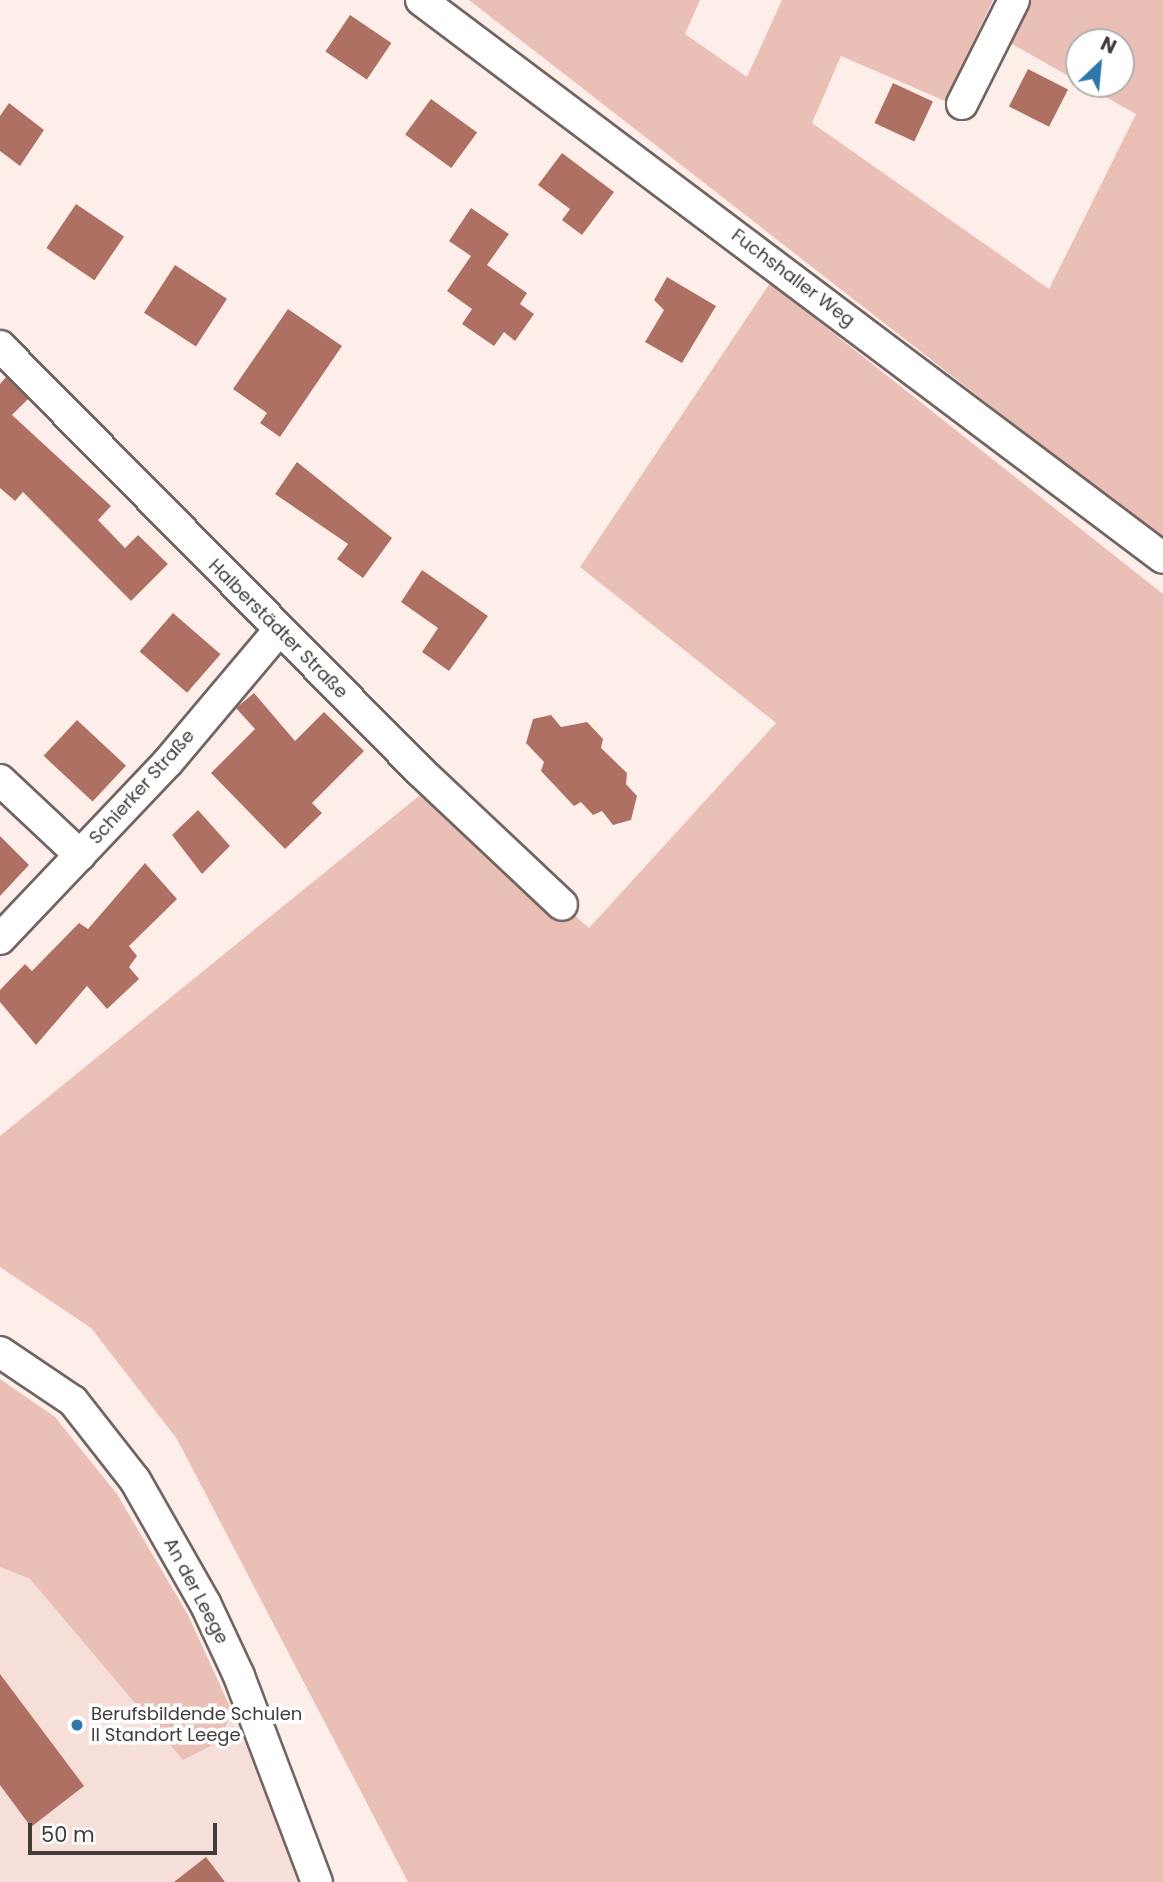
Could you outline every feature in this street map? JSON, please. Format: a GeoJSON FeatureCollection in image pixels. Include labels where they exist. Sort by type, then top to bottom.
{"type":"FeatureCollection","features":[{"type":"Feature","properties":{"kind":"street","name":"Fuchshaller Weg"},"geometry":{"type":"LineString","coordinates":[[421,0],[1163,558]]}},
{"type":"Feature","properties":{"kind":"street"},"geometry":{"type":"LineString","coordinates":[[962,104],[1013,0]]}},
{"type":"Feature","properties":{"kind":"street","name":"Halberstädter Straße"},"geometry":{"type":"LineString","coordinates":[[0,346],[279,630],[562,905]]}},
{"type":"Feature","properties":{"kind":"street","name":"Schierker Straße"},"geometry":{"type":"LineString","coordinates":[[0,939],[80,855],[279,630]]}},
{"type":"Feature","properties":{"kind":"street"},"geometry":{"type":"LineString","coordinates":[[0,780],[80,855]]}},
{"type":"Feature","properties":{"kind":"street","name":"An der Leege"},"geometry":{"type":"LineString","coordinates":[[0,1352],[73,1401],[135,1480],[228,1652],[317,1882]]}},
{"type":"Feature","properties":{"kind":"shaded area"},"geometry":{"type":"Polygon","coordinates":[[[469,0],[700,0],[685,34],[747,77],[782,0],[993,0],[945,101],[841,56],[812,123],[1049,289],[1136,114],[1107,98],[1135,98],[1135,28],[1065,28],[1065,74],[1003,39],[1024,0],[1163,0],[1163,540],[469,0]]]}},
{"type":"Feature","properties":{"kind":"shaded area"},"geometry":{"type":"Polygon","coordinates":[[[770,283],[1163,594],[1163,1882],[408,1882],[177,1439],[91,1328],[0,1267],[0,1136],[430,787],[589,928],[776,723],[580,567],[770,283]]]}},
{"type":"Feature","properties":{"kind":"shaded area"},"geometry":{"type":"Polygon","coordinates":[[[0,1379],[55,1417],[117,1494],[188,1615],[231,1709],[221,1741],[183,1760],[30,1579],[0,1567],[0,1379]]]}},
{"type":"Feature","properties":{"kind":"shaded area","name":"Berufsbildende Schulen II Standort Leege"},"geometry":{"type":"Polygon","coordinates":[[[0,1567],[30,1579],[183,1760],[221,1741],[231,1709],[302,1882],[0,1882],[0,1567]]]}},
{"type":"Feature","properties":{"kind":"building"},"geometry":{"type":"Polygon","coordinates":[[[350,15],[391,43],[367,79],[325,51],[350,15]]]}},
{"type":"Feature","properties":{"kind":"building"},"geometry":{"type":"Polygon","coordinates":[[[1028,69],[1065,88],[1065,96],[1049,127],[1009,106],[1028,69]]]}},
{"type":"Feature","properties":{"kind":"building"},"geometry":{"type":"Polygon","coordinates":[[[893,83],[933,102],[914,141],[874,123],[893,83]]]}},
{"type":"Feature","properties":{"kind":"building"},"geometry":{"type":"Polygon","coordinates":[[[431,99],[477,133],[451,168],[405,135],[431,99]]]}},
{"type":"Feature","properties":{"kind":"building"},"geometry":{"type":"Polygon","coordinates":[[[9,103],[44,130],[20,166],[0,151],[0,116],[9,103]]]}},
{"type":"Feature","properties":{"kind":"building"},"geometry":{"type":"Polygon","coordinates":[[[562,153],[614,192],[582,235],[562,220],[570,209],[538,185],[562,153]]]}},
{"type":"Feature","properties":{"kind":"building"},"geometry":{"type":"Polygon","coordinates":[[[76,204],[124,236],[94,280],[46,248],[76,204]]]}},
{"type":"Feature","properties":{"kind":"building"},"geometry":{"type":"Polygon","coordinates":[[[471,208],[509,234],[487,265],[527,293],[520,304],[534,314],[515,341],[504,332],[494,346],[462,324],[472,309],[447,291],[471,256],[449,241],[471,208]]]}},
{"type":"Feature","properties":{"kind":"building"},"geometry":{"type":"Polygon","coordinates":[[[175,265],[227,299],[196,347],[144,313],[175,265]]]}},
{"type":"Feature","properties":{"kind":"building"},"geometry":{"type":"Polygon","coordinates":[[[667,277],[716,306],[682,363],[645,342],[664,310],[654,300],[667,277]]]}},
{"type":"Feature","properties":{"kind":"building"},"geometry":{"type":"Polygon","coordinates":[[[288,309],[342,346],[280,437],[260,423],[267,413],[233,389],[288,309]]]}},
{"type":"Feature","properties":{"kind":"building"},"geometry":{"type":"Polygon","coordinates":[[[6,377],[28,399],[12,415],[111,506],[98,520],[125,548],[138,535],[168,564],[131,601],[23,492],[15,501],[0,488],[0,384],[6,377]]]}},
{"type":"Feature","properties":{"kind":"building"},"geometry":{"type":"Polygon","coordinates":[[[297,462],[392,538],[363,578],[337,559],[348,544],[275,494],[297,462]]]}},
{"type":"Feature","properties":{"kind":"building"},"geometry":{"type":"Polygon","coordinates":[[[422,570],[488,616],[449,671],[422,652],[438,628],[401,602],[422,570]]]}},
{"type":"Feature","properties":{"kind":"building"},"geometry":{"type":"Polygon","coordinates":[[[173,613],[221,654],[187,693],[140,651],[173,613]]]}},
{"type":"Feature","properties":{"kind":"building"},"geometry":{"type":"Polygon","coordinates":[[[254,693],[295,741],[324,712],[364,751],[312,803],[322,813],[285,849],[211,773],[255,729],[236,708],[254,693]]]}},
{"type":"Feature","properties":{"kind":"building"},"geometry":{"type":"Polygon","coordinates":[[[551,715],[561,727],[587,722],[603,739],[601,748],[627,773],[626,784],[637,796],[631,820],[613,825],[602,811],[593,815],[581,802],[574,806],[541,771],[544,762],[526,743],[533,719],[551,715]]]}},
{"type":"Feature","properties":{"kind":"building"},"geometry":{"type":"Polygon","coordinates":[[[77,720],[126,766],[93,802],[44,756],[77,720]]]}},
{"type":"Feature","properties":{"kind":"building"},"geometry":{"type":"Polygon","coordinates":[[[198,810],[230,846],[202,874],[172,835],[198,810]]]}},
{"type":"Feature","properties":{"kind":"building"},"geometry":{"type":"Polygon","coordinates":[[[0,836],[29,865],[0,896],[0,836]]]}},
{"type":"Feature","properties":{"kind":"building"},"geometry":{"type":"Polygon","coordinates":[[[145,863],[177,899],[129,946],[137,956],[129,967],[139,979],[107,1009],[87,986],[36,1045],[0,1002],[0,990],[25,964],[32,971],[79,923],[88,929],[145,863]]]}},
{"type":"Feature","properties":{"kind":"building"},"geometry":{"type":"Polygon","coordinates":[[[0,1674],[84,1786],[31,1827],[0,1785],[0,1674]]]}},
{"type":"Feature","properties":{"kind":"building"},"geometry":{"type":"Polygon","coordinates":[[[206,1857],[225,1882],[174,1882],[206,1857]]]}},
{"type":"Feature","properties":{"kind":"place","name":"Berufsbildende Schulen II Standort Leege"},"geometry":{"type":"Point","coordinates":[77,1725]}}]}
